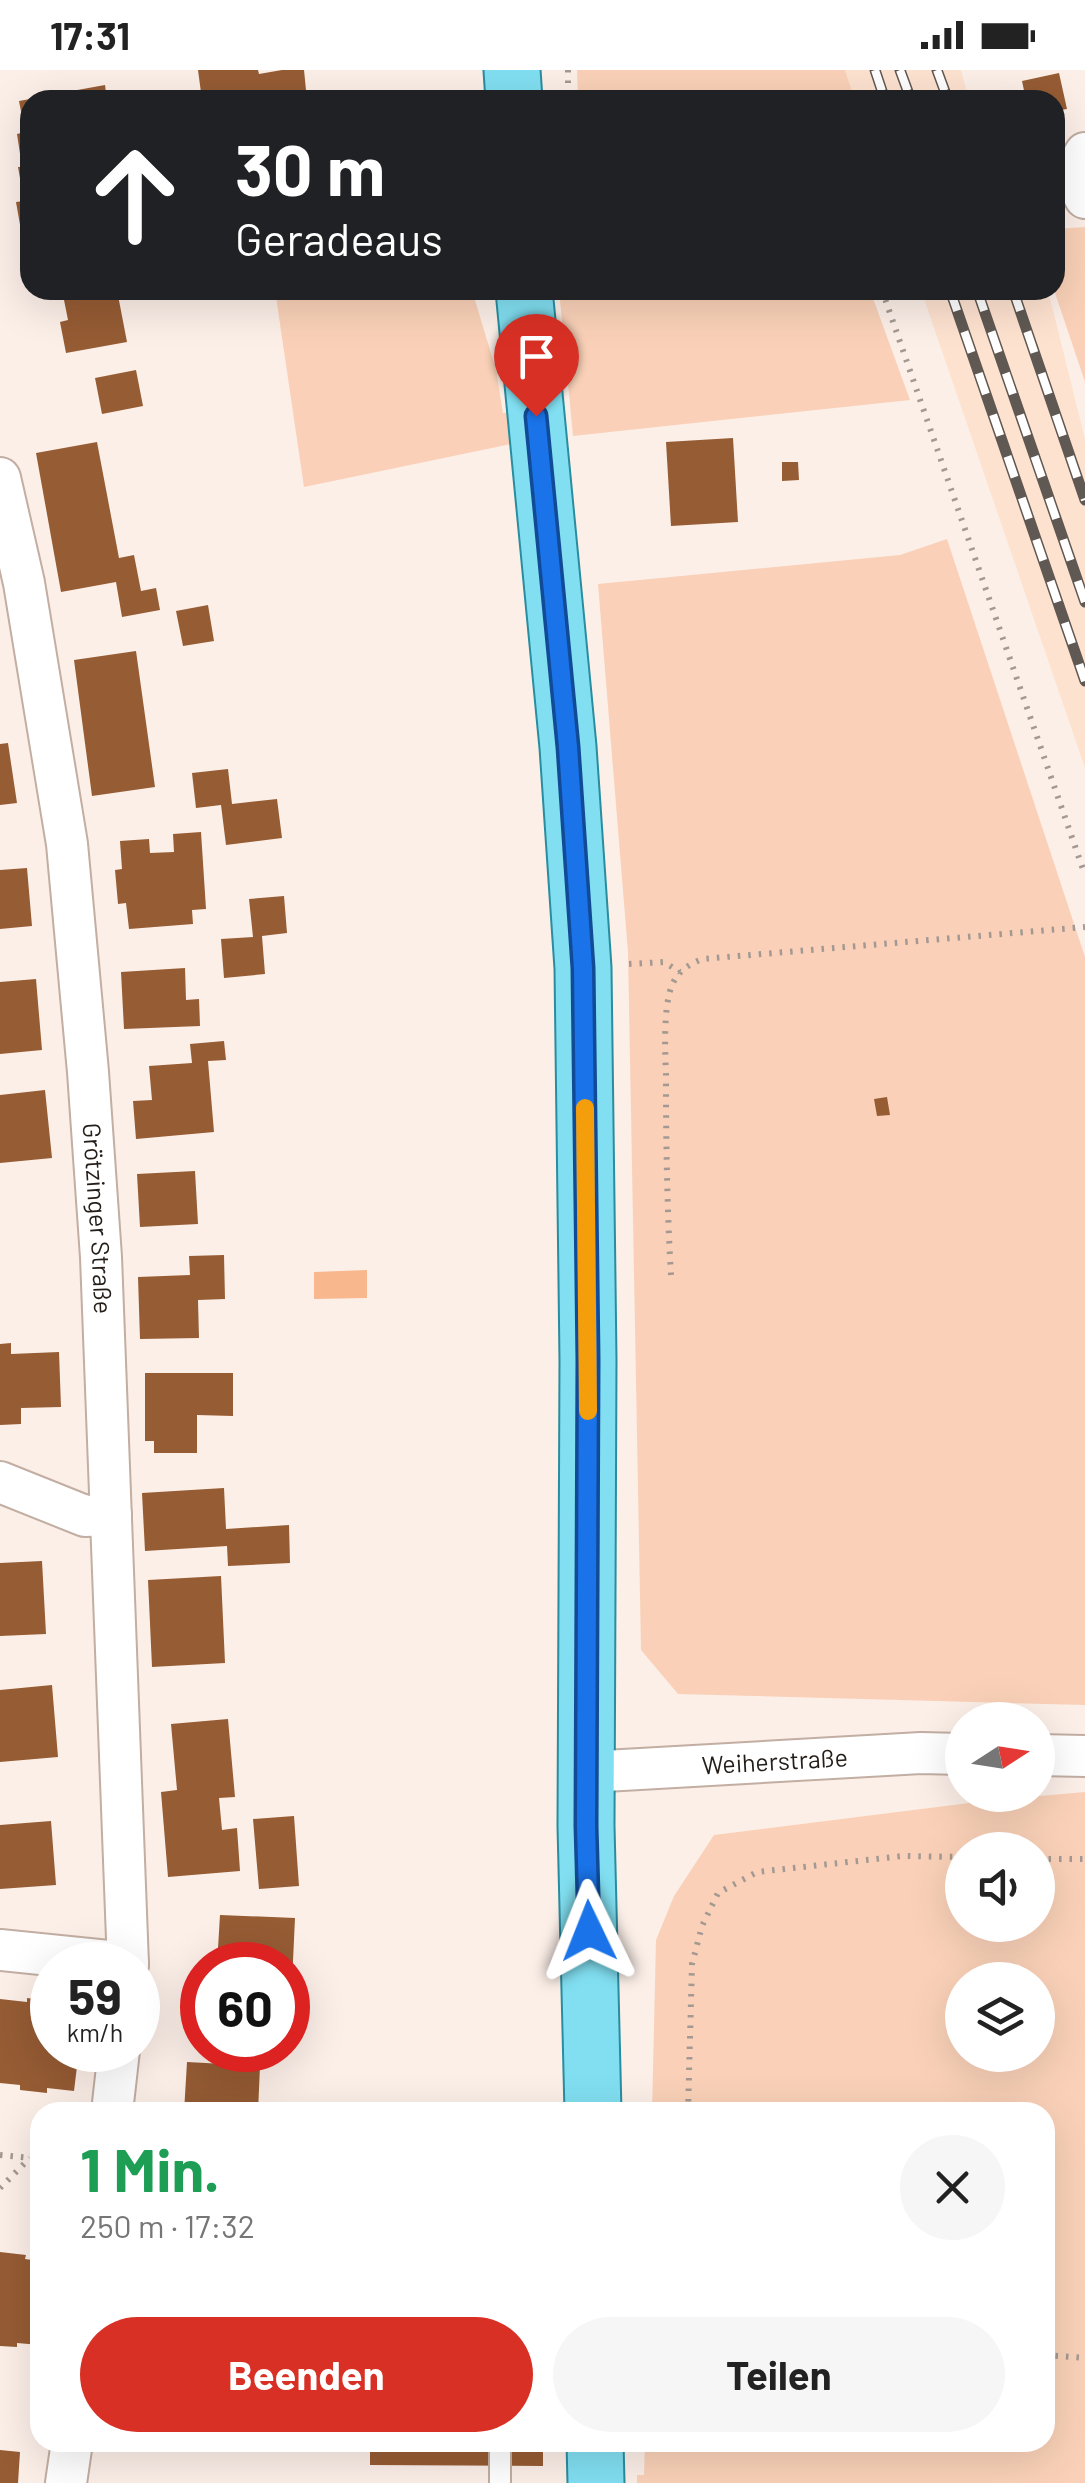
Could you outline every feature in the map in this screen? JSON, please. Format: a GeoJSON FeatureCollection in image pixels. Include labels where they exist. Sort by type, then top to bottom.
{"type":"FeatureCollection","features":[{"type":"Feature","properties":{"kind":"main road"},"geometry":{"type":"LineString","coordinates":[[525,300],[568,747],[583,968],[588,1360],[586,1826],[593,2102]]}},
{"type":"Feature","properties":{"kind":"main road"},"geometry":{"type":"LineString","coordinates":[[595,2452],[596,2483]]}},
{"type":"Feature","properties":{"kind":"street"},"geometry":{"type":"LineString","coordinates":[[1085,153],[1078,166],[1078,184],[1085,198]]}},
{"type":"Feature","properties":{"kind":"street","name":"Grötzinger Straße"},"geometry":{"type":"LineString","coordinates":[[0,478],[24,583],[67,844],[88,1072],[98,1220],[127,1942]]}},
{"type":"Feature","properties":{"kind":"street"},"geometry":{"type":"LineString","coordinates":[[0,1482],[85,1516],[111,1515]]}},
{"type":"Feature","properties":{"kind":"street","name":"Weiherstraße"},"geometry":{"type":"LineString","coordinates":[[587,1772],[945,1754]]}},
{"type":"Feature","properties":{"kind":"street"},"geometry":{"type":"LineString","coordinates":[[1055,1755],[1085,1756]]}},
{"type":"Feature","properties":{"kind":"street"},"geometry":{"type":"LineString","coordinates":[[0,1950],[30,1953]]}},
{"type":"Feature","properties":{"kind":"street"},"geometry":{"type":"LineString","coordinates":[[113,2102],[117,2072]]}},
{"type":"Feature","properties":{"kind":"street"},"geometry":{"type":"LineString","coordinates":[[66,2483],[71,2452]]}},
{"type":"Feature","properties":{"kind":"lane"},"geometry":{"type":"LineString","coordinates":[[500,2452],[500,2483]]}},
{"type":"Feature","properties":{"kind":"path"},"geometry":{"type":"LineString","coordinates":[[885,300],[1085,875]]}},
{"type":"Feature","properties":{"kind":"path"},"geometry":{"type":"LineString","coordinates":[[671,1275],[666,1183],[666,1044],[669,995],[680,972],[702,958],[1085,927]]}},
{"type":"Feature","properties":{"kind":"path"},"geometry":{"type":"LineString","coordinates":[[626,964],[664,962],[680,972]]}},
{"type":"Feature","properties":{"kind":"path"},"geometry":{"type":"LineString","coordinates":[[688,2102],[692,1964],[702,1926],[718,1893],[757,1872],[903,1856],[945,1857]]}},
{"type":"Feature","properties":{"kind":"path"},"geometry":{"type":"LineString","coordinates":[[1055,1859],[1085,1860]]}},
{"type":"Feature","properties":{"kind":"path"},"geometry":{"type":"LineString","coordinates":[[0,2155],[30,2158]]}},
{"type":"Feature","properties":{"kind":"path"},"geometry":{"type":"LineString","coordinates":[[0,2188],[30,2158]]}},
{"type":"Feature","properties":{"kind":"path"},"geometry":{"type":"LineString","coordinates":[[1055,2356],[1085,2358]]}},
{"type":"Feature","properties":{"kind":"shaded area"},"geometry":{"type":"Polygon","coordinates":[[[577,70],[845,70],[852,90],[578,90],[577,70]]]}},
{"type":"Feature","properties":{"kind":"shaded area"},"geometry":{"type":"Polygon","coordinates":[[[845,70],[961,70],[966,90],[852,90],[845,70]]]}},
{"type":"Feature","properties":{"kind":"shaded area"},"geometry":{"type":"Polygon","coordinates":[[[1085,227],[1085,382],[1057,300],[1065,300],[1065,228],[1085,227]]]}},
{"type":"Feature","properties":{"kind":"shaded area"},"geometry":{"type":"Polygon","coordinates":[[[276,300],[475,300],[496,370],[503,413],[512,412],[516,443],[304,487],[276,300]]]}},
{"type":"Feature","properties":{"kind":"shaded area"},"geometry":{"type":"Polygon","coordinates":[[[560,300],[874,300],[910,400],[573,436],[560,300]]]}},
{"type":"Feature","properties":{"kind":"shaded area"},"geometry":{"type":"Polygon","coordinates":[[[924,300],[1050,300],[1085,439],[1085,768],[924,300]]]}},
{"type":"Feature","properties":{"kind":"shaded area"},"geometry":{"type":"Polygon","coordinates":[[[947,539],[1085,957],[1085,1705],[678,1694],[641,1650],[628,952],[598,584],[900,555],[947,539]]]}},
{"type":"Feature","properties":{"kind":"shaded area"},"geometry":{"type":"Polygon","coordinates":[[[367,1270],[367,1298],[314,1299],[314,1272],[367,1270]]]}},
{"type":"Feature","properties":{"kind":"shaded area"},"geometry":{"type":"Polygon","coordinates":[[[1085,1792],[1085,2483],[637,2483],[637,2475],[644,2475],[645,2452],[1055,2452],[1055,2102],[652,2102],[656,1940],[674,1896],[714,1835],[945,1806],[945,1812],[1055,1812],[1055,1795],[1085,1792]]]}},
{"type":"Feature","properties":{"kind":"building"},"geometry":{"type":"Polygon","coordinates":[[[198,70],[258,70],[259,74],[304,70],[306,90],[201,90],[198,70]]]}},
{"type":"Feature","properties":{"kind":"building"},"geometry":{"type":"Polygon","coordinates":[[[1059,73],[1063,90],[1024,90],[1022,81],[1059,73]]]}},
{"type":"Feature","properties":{"kind":"building"},"geometry":{"type":"Polygon","coordinates":[[[105,85],[106,90],[77,90],[105,85]]]}},
{"type":"Feature","properties":{"kind":"building"},"geometry":{"type":"Polygon","coordinates":[[[64,300],[119,300],[127,342],[66,353],[60,322],[68,320],[64,300]]]}},
{"type":"Feature","properties":{"kind":"building"},"geometry":{"type":"Polygon","coordinates":[[[136,370],[143,406],[102,414],[95,378],[136,370]]]}},
{"type":"Feature","properties":{"kind":"building"},"geometry":{"type":"Polygon","coordinates":[[[733,438],[738,522],[671,526],[666,442],[733,438]]]}},
{"type":"Feature","properties":{"kind":"building"},"geometry":{"type":"Polygon","coordinates":[[[97,442],[119,558],[134,555],[141,591],[156,588],[160,610],[122,617],[116,582],[61,592],[36,453],[97,442]]]}},
{"type":"Feature","properties":{"kind":"building"},"geometry":{"type":"Polygon","coordinates":[[[782,462],[798,462],[799,480],[782,481],[782,462]]]}},
{"type":"Feature","properties":{"kind":"building"},"geometry":{"type":"Polygon","coordinates":[[[208,605],[214,641],[183,646],[176,611],[208,605]]]}},
{"type":"Feature","properties":{"kind":"building"},"geometry":{"type":"Polygon","coordinates":[[[136,651],[155,787],[92,796],[74,660],[136,651]]]}},
{"type":"Feature","properties":{"kind":"building"},"geometry":{"type":"Polygon","coordinates":[[[8,743],[17,803],[0,805],[0,744],[8,743]]]}},
{"type":"Feature","properties":{"kind":"building"},"geometry":{"type":"Polygon","coordinates":[[[228,769],[232,804],[277,799],[282,838],[226,845],[221,805],[196,808],[192,773],[228,769]]]}},
{"type":"Feature","properties":{"kind":"building"},"geometry":{"type":"Polygon","coordinates":[[[201,832],[206,909],[192,910],[193,924],[129,929],[126,903],[118,904],[115,870],[122,869],[120,841],[149,839],[150,853],[174,852],[173,834],[201,832]]]}},
{"type":"Feature","properties":{"kind":"building"},"geometry":{"type":"Polygon","coordinates":[[[27,868],[32,926],[0,929],[0,870],[27,868]]]}},
{"type":"Feature","properties":{"kind":"building"},"geometry":{"type":"Polygon","coordinates":[[[284,896],[287,933],[262,936],[265,974],[224,978],[221,939],[253,937],[249,899],[284,896]]]}},
{"type":"Feature","properties":{"kind":"building"},"geometry":{"type":"Polygon","coordinates":[[[185,968],[186,1000],[199,999],[200,1026],[124,1029],[121,972],[185,968]]]}},
{"type":"Feature","properties":{"kind":"building"},"geometry":{"type":"Polygon","coordinates":[[[36,979],[42,1050],[0,1054],[0,982],[36,979]]]}},
{"type":"Feature","properties":{"kind":"building"},"geometry":{"type":"Polygon","coordinates":[[[224,1041],[226,1060],[208,1061],[214,1132],[136,1139],[133,1101],[152,1100],[149,1066],[192,1063],[190,1044],[224,1041]]]}},
{"type":"Feature","properties":{"kind":"building"},"geometry":{"type":"Polygon","coordinates":[[[45,1090],[52,1158],[0,1163],[0,1095],[45,1090]]]}},
{"type":"Feature","properties":{"kind":"building"},"geometry":{"type":"Polygon","coordinates":[[[887,1097],[890,1115],[877,1116],[874,1099],[887,1097]]]}},
{"type":"Feature","properties":{"kind":"building"},"geometry":{"type":"Polygon","coordinates":[[[195,1171],[198,1224],[140,1227],[137,1174],[195,1171]]]}},
{"type":"Feature","properties":{"kind":"building"},"geometry":{"type":"Polygon","coordinates":[[[224,1255],[225,1299],[198,1300],[199,1338],[140,1339],[138,1277],[190,1275],[189,1256],[224,1255]]]}},
{"type":"Feature","properties":{"kind":"building"},"geometry":{"type":"Polygon","coordinates":[[[11,1343],[11,1354],[59,1352],[61,1407],[21,1408],[21,1424],[0,1425],[0,1344],[11,1343]]]}},
{"type":"Feature","properties":{"kind":"building"},"geometry":{"type":"Polygon","coordinates":[[[145,1373],[233,1373],[233,1416],[197,1415],[197,1453],[154,1453],[154,1441],[145,1441],[145,1373]]]}},
{"type":"Feature","properties":{"kind":"building"},"geometry":{"type":"Polygon","coordinates":[[[224,1488],[226,1529],[289,1525],[290,1563],[228,1566],[227,1546],[145,1551],[142,1493],[224,1488]]]}},
{"type":"Feature","properties":{"kind":"building"},"geometry":{"type":"Polygon","coordinates":[[[42,1561],[46,1634],[0,1636],[0,1563],[42,1561]]]}},
{"type":"Feature","properties":{"kind":"building"},"geometry":{"type":"Polygon","coordinates":[[[221,1576],[225,1663],[152,1667],[148,1580],[221,1576]]]}},
{"type":"Feature","properties":{"kind":"building"},"geometry":{"type":"Polygon","coordinates":[[[52,1685],[58,1757],[0,1762],[0,1690],[52,1685]]]}},
{"type":"Feature","properties":{"kind":"building"},"geometry":{"type":"Polygon","coordinates":[[[228,1719],[235,1797],[219,1798],[222,1830],[237,1828],[240,1871],[168,1877],[161,1792],[177,1790],[171,1724],[228,1719]]]}},
{"type":"Feature","properties":{"kind":"building"},"geometry":{"type":"Polygon","coordinates":[[[294,1816],[299,1886],[259,1889],[253,1819],[294,1816]]]}},
{"type":"Feature","properties":{"kind":"building"},"geometry":{"type":"Polygon","coordinates":[[[51,1821],[56,1885],[0,1889],[0,1825],[51,1821]]]}},
{"type":"Feature","properties":{"kind":"building"},"geometry":{"type":"Polygon","coordinates":[[[220,1915],[295,1918],[294,1942],[218,1942],[220,1915]]]}},
{"type":"Feature","properties":{"kind":"building"},"geometry":{"type":"Polygon","coordinates":[[[30,1998],[30,2072],[76,2072],[74,2091],[47,2088],[47,2093],[0,2083],[0,1999],[27,2002],[30,1998]]]}},
{"type":"Feature","properties":{"kind":"building"},"geometry":{"type":"Polygon","coordinates":[[[186,2072],[260,2072],[258,2102],[185,2102],[186,2072]]]}},
{"type":"Feature","properties":{"kind":"building"},"geometry":{"type":"Polygon","coordinates":[[[0,2252],[26,2255],[25,2259],[30,2260],[30,2344],[0,2346],[0,2252]]]}},
{"type":"Feature","properties":{"kind":"building"},"geometry":{"type":"Polygon","coordinates":[[[0,2450],[20,2452],[18,2483],[0,2483],[0,2450]]]}},
{"type":"Feature","properties":{"kind":"building"},"geometry":{"type":"Polygon","coordinates":[[[370,2452],[543,2452],[543,2466],[370,2465],[370,2452]]]}},
{"type":"Feature","properties":{"kind":"railway"},"geometry":{"type":"LineString","coordinates":[[875,70],[882,90]]}},
{"type":"Feature","properties":{"kind":"railway"},"geometry":{"type":"LineString","coordinates":[[900,70],[907,90]]}},
{"type":"Feature","properties":{"kind":"railway"},"geometry":{"type":"LineString","coordinates":[[937,70],[944,90]]}},
{"type":"Feature","properties":{"kind":"railway"},"geometry":{"type":"LineString","coordinates":[[953,300],[1085,681]]}},
{"type":"Feature","properties":{"kind":"railway"},"geometry":{"type":"LineString","coordinates":[[980,300],[1085,602]]}},
{"type":"Feature","properties":{"kind":"railway"},"geometry":{"type":"LineString","coordinates":[[1016,300],[1085,500]]}},
{"type":"Feature","properties":{"kind":"slow traffic"},"geometry":{"type":"LineString","coordinates":[[585,1108],[588,1411]]}},
{"type":"Feature","properties":{"kind":"route"},"geometry":{"type":"LineString","coordinates":[[536,416],[568,747],[583,968],[589,1931]]}}]}
